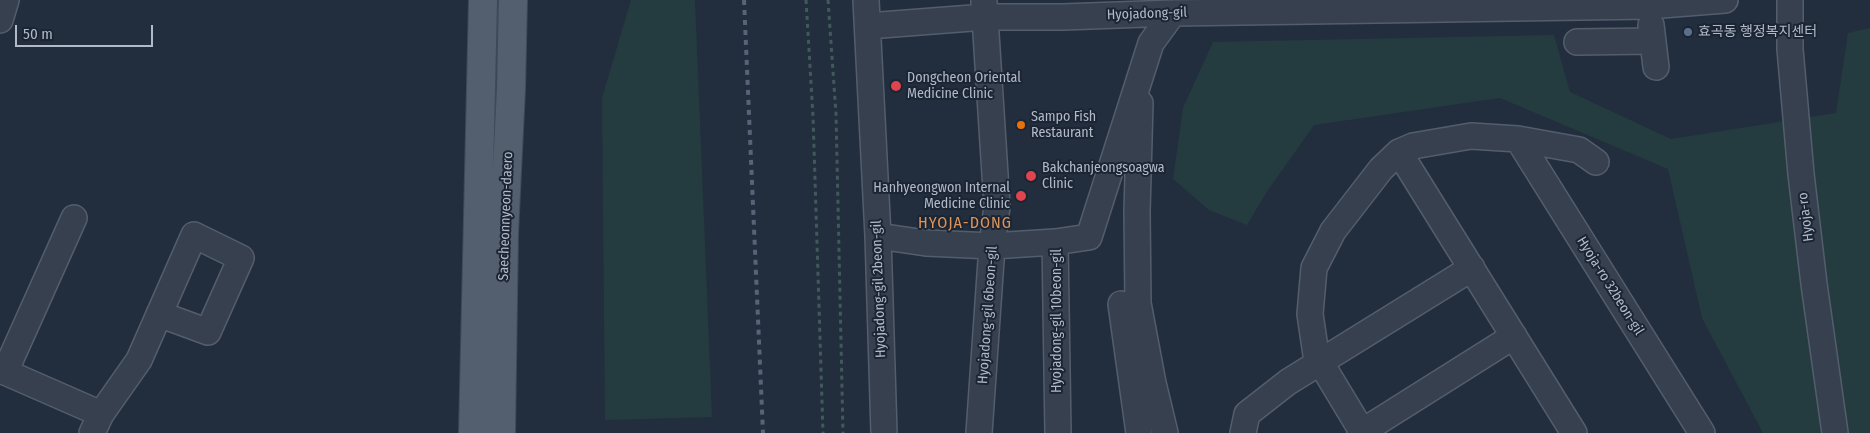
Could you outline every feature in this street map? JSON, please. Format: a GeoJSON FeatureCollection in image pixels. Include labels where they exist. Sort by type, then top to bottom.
{"type":"FeatureCollection","features":[{"type":"Feature","properties":{"kind":"main road"},"geometry":{"type":"LineString","coordinates":[[476,0],[482,75]]}},
{"type":"Feature","properties":{"kind":"main road","name":"Saecheonnyeon-daero"},"geometry":{"type":"LineString","coordinates":[[473,433],[483,0]]}},
{"type":"Feature","properties":{"kind":"main road","name":"Saecheonnyeon-daero"},"geometry":{"type":"LineString","coordinates":[[501,433],[504,233],[513,0]]}},
{"type":"Feature","properties":{"kind":"main road"},"geometry":{"type":"LineString","coordinates":[[512,58],[521,0]]}},
{"type":"Feature","properties":{"kind":"street"},"geometry":{"type":"LineString","coordinates":[[0,20],[6,0]]}},
{"type":"Feature","properties":{"kind":"street","name":"Hyojadong-gil 2beon-gil"},"geometry":{"type":"LineString","coordinates":[[866,0],[878,236],[884,433]]}},
{"type":"Feature","properties":{"kind":"street","name":"Hyojadong-gil"},"geometry":{"type":"LineString","coordinates":[[868,26],[984,9],[1164,9],[1245,6],[1649,3],[1725,0]]}},
{"type":"Feature","properties":{"kind":"street","name":"Hyoja-ro"},"geometry":{"type":"LineString","coordinates":[[1790,0],[1790,49],[1801,174],[1835,433]]}},
{"type":"Feature","properties":{"kind":"street"},"geometry":{"type":"LineString","coordinates":[[1649,3],[1656,66]]}},
{"type":"Feature","properties":{"kind":"street","name":"Hyojadong-gil 6beon-gil"},"geometry":{"type":"LineString","coordinates":[[979,433],[992,246],[997,206],[984,9]]}},
{"type":"Feature","properties":{"kind":"street","name":"Hyojadong-gil 10beon-gil"},"geometry":{"type":"LineString","coordinates":[[1058,433],[1055,242],[1089,237],[1141,72],[1164,9]]}},
{"type":"Feature","properties":{"kind":"street"},"geometry":{"type":"LineString","coordinates":[[1577,42],[1653,41]]}},
{"type":"Feature","properties":{"kind":"street"},"geometry":{"type":"LineString","coordinates":[[1141,72],[1137,212],[1138,296],[1152,383],[1165,433]]}},
{"type":"Feature","properties":{"kind":"street"},"geometry":{"type":"LineString","coordinates":[[1514,336],[1362,433],[1316,355],[1310,314],[1314,268],[1333,231],[1381,169],[1399,152],[1413,146],[1471,136],[1518,139],[1579,150],[1596,162]]}},
{"type":"Feature","properties":{"kind":"street","name":"Hyoja-ro 32beon-gil"},"geometry":{"type":"LineString","coordinates":[[1518,139],[1702,433]]}},
{"type":"Feature","properties":{"kind":"street"},"geometry":{"type":"LineString","coordinates":[[1399,152],[1574,433]]}},
{"type":"Feature","properties":{"kind":"street"},"geometry":{"type":"LineString","coordinates":[[74,218],[6,372],[97,424],[139,360],[159,314]]}},
{"type":"Feature","properties":{"kind":"street"},"geometry":{"type":"LineString","coordinates":[[878,236],[926,243],[992,246],[1055,242]]}},
{"type":"Feature","properties":{"kind":"street"},"geometry":{"type":"LineString","coordinates":[[1243,433],[1246,414],[1288,382],[1472,268]]}},
{"type":"Feature","properties":{"kind":"street"},"geometry":{"type":"LineString","coordinates":[[1138,296],[1121,300],[1139,433]]}},
{"type":"Feature","properties":{"kind":"path"},"geometry":{"type":"LineString","coordinates":[[806,0],[813,116],[822,433]]}},
{"type":"Feature","properties":{"kind":"path"},"geometry":{"type":"LineString","coordinates":[[828,0],[836,114],[843,433]]}},
{"type":"Feature","properties":{"kind":"green space"},"geometry":{"type":"Polygon","coordinates":[[[631,0],[695,0],[712,417],[605,420],[602,98],[631,0]]]}},
{"type":"Feature","properties":{"kind":"green space"},"geometry":{"type":"Polygon","coordinates":[[[1870,28],[1870,433],[1763,433],[1702,318],[1668,169],[1500,98],[1314,125],[1266,193],[1247,225],[1209,210],[1173,179],[1183,108],[1213,42],[1554,35],[1570,92],[1671,139],[1836,113],[1848,33],[1870,28]]]}},
{"type":"Feature","properties":{"kind":"railway"},"geometry":{"type":"LineString","coordinates":[[744,0],[763,433]]}},
{"type":"Feature","properties":{"kind":"place","name":"효곡동 행정복지센터"},"geometry":{"type":"Point","coordinates":[1688,32]}},
{"type":"Feature","properties":{"kind":"place","name":"Dongcheon Oriental Medicine Clinic"},"geometry":{"type":"Point","coordinates":[896,86]}},
{"type":"Feature","properties":{"kind":"place","name":"Sampo Fish Restaurant"},"geometry":{"type":"Point","coordinates":[1021,125]}},
{"type":"Feature","properties":{"kind":"place","name":"Bakchanjeongsoagwa Clinic"},"geometry":{"type":"Point","coordinates":[1031,176]}},
{"type":"Feature","properties":{"kind":"place","name":"Hanhyeongwon Internal Medicine Clinic"},"geometry":{"type":"Point","coordinates":[1021,196]}},
{"type":"Feature","properties":{"kind":"district","name":"HYOJA-DONG"},"geometry":{"type":"Point","coordinates":[965,224]}}]}
